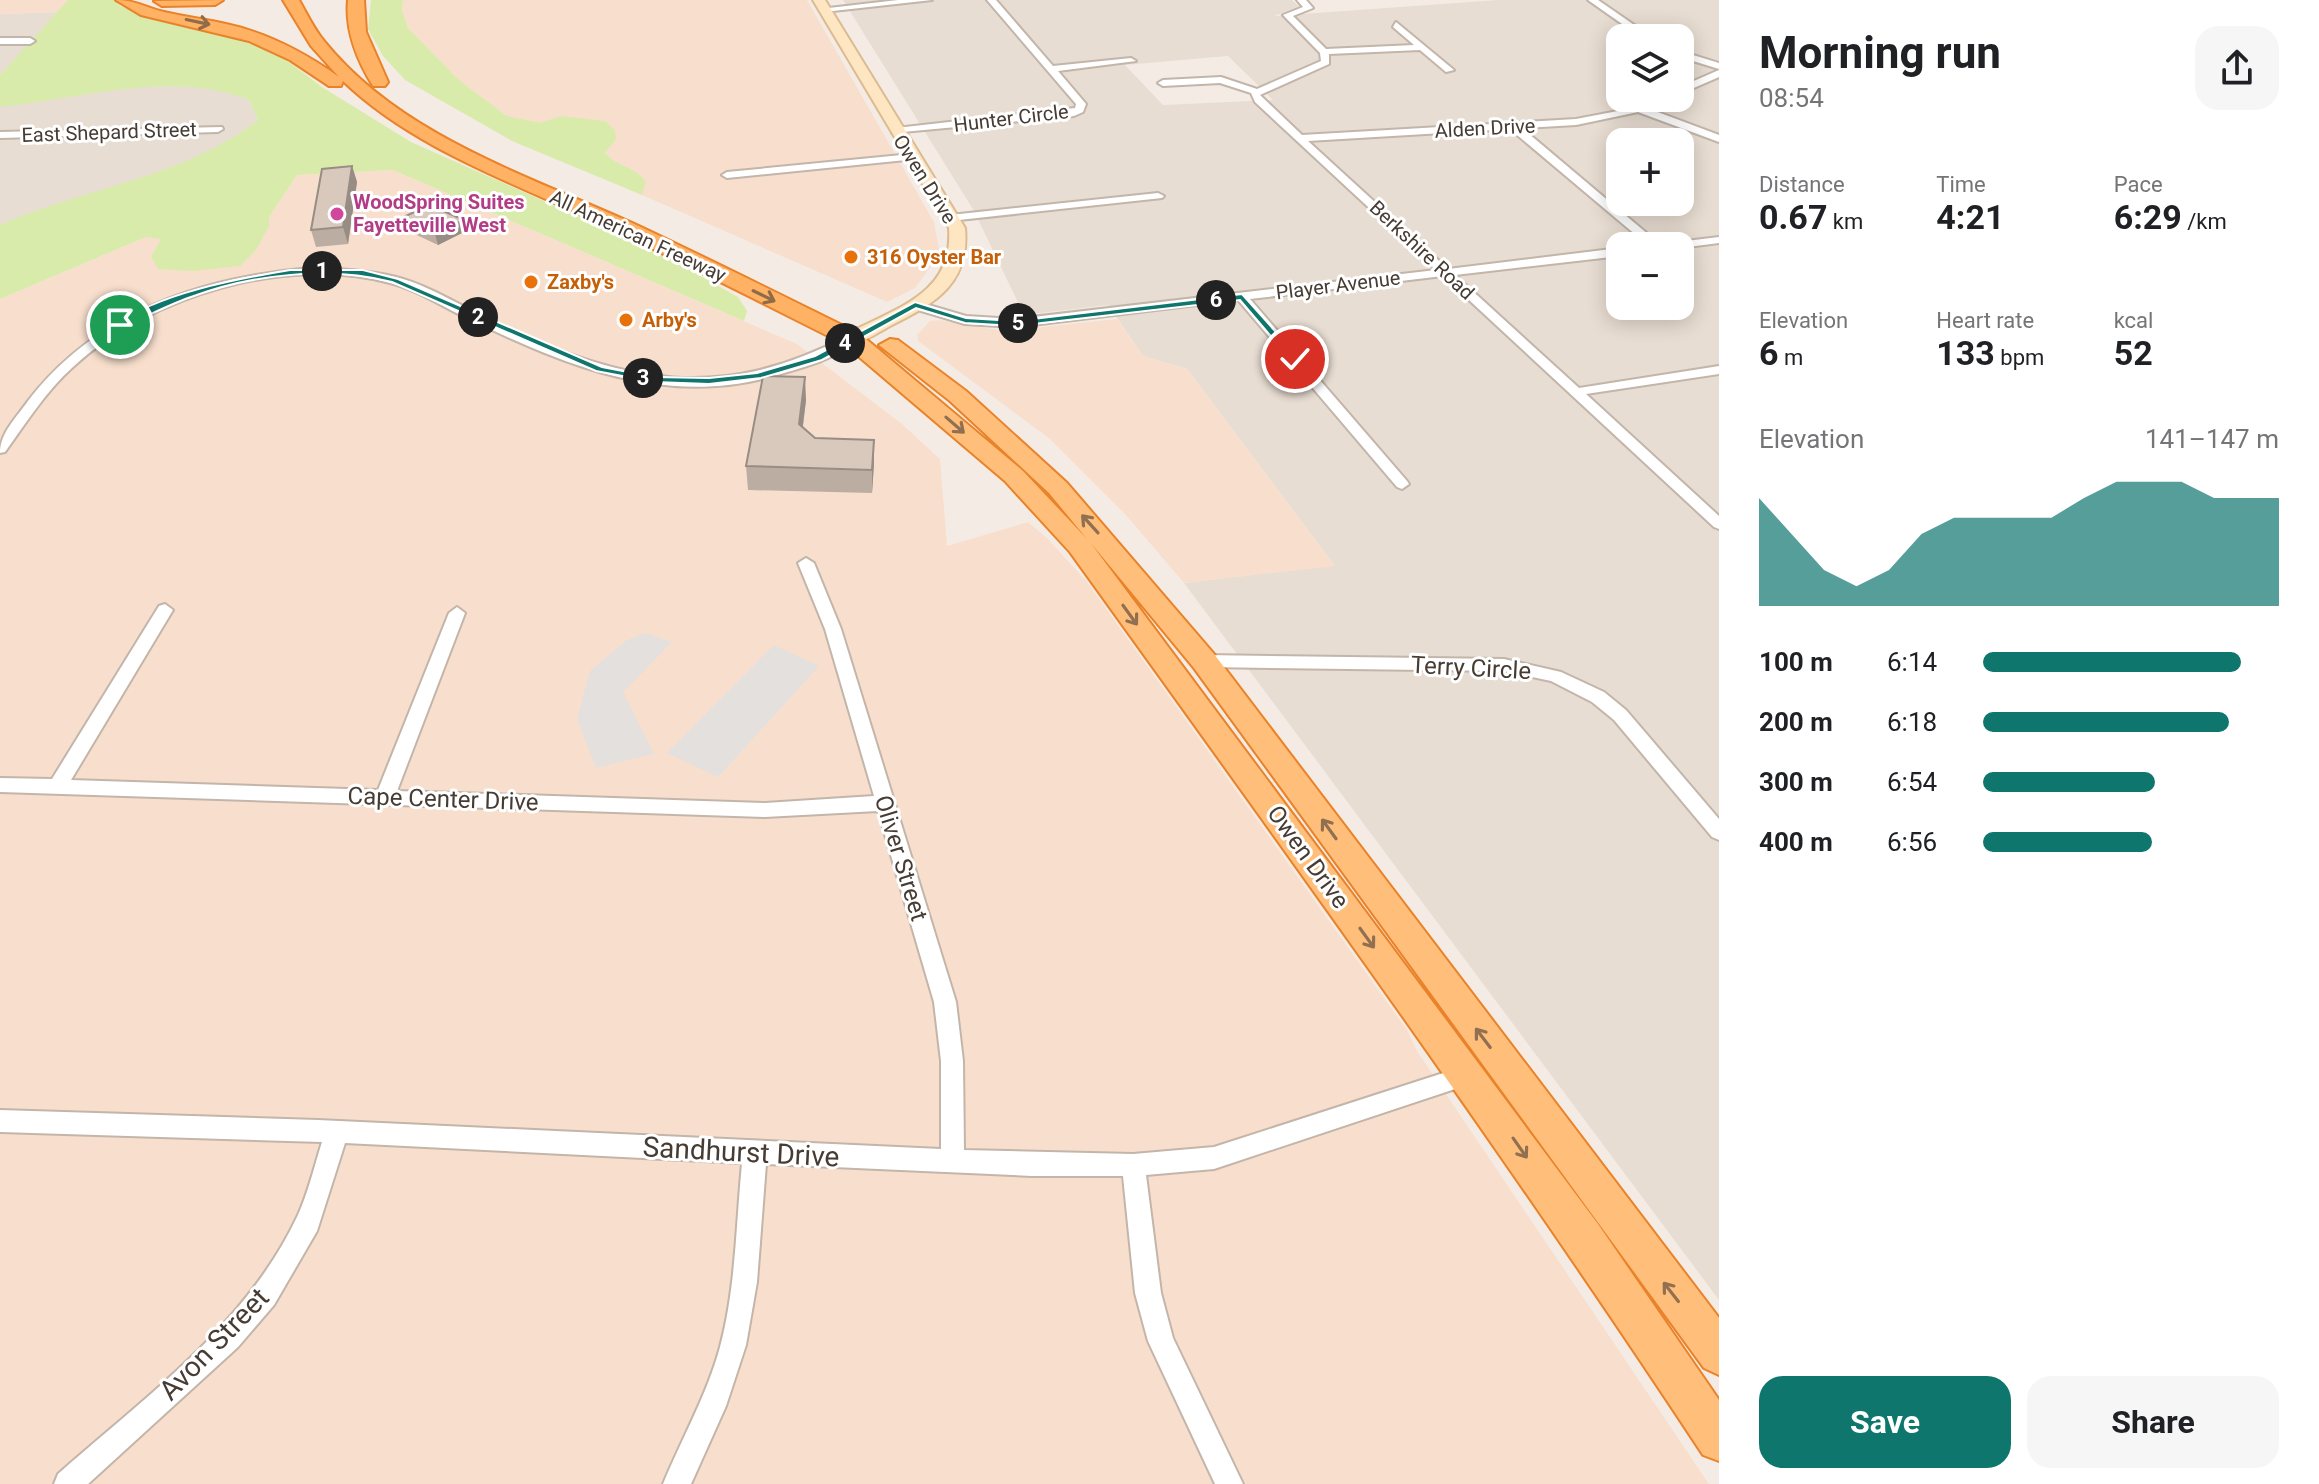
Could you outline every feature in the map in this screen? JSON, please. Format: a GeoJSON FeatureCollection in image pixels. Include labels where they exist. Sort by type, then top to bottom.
{"type":"FeatureCollection","features":[{"type":"Feature","properties":{"kind":"highway"},"geometry":{"type":"LineString","coordinates":[[124,0],[143,10],[246,34],[277,46],[314,67],[406,131],[447,152],[516,178]]}},
{"type":"Feature","properties":{"kind":"highway"},"geometry":{"type":"LineString","coordinates":[[157,0],[187,3],[215,0]]}},
{"type":"Feature","properties":{"kind":"highway","name":"All American Freeway"},"geometry":{"type":"LineString","coordinates":[[291,0],[318,49],[373,100],[412,124],[516,178],[860,334]]}},
{"type":"Feature","properties":{"kind":"highway","name":"All American Freeway"},"geometry":{"type":"LineString","coordinates":[[311,0],[337,42],[379,82],[435,120],[499,153],[730,257],[860,334]]}},
{"type":"Feature","properties":{"kind":"highway"},"geometry":{"type":"LineString","coordinates":[[356,0],[353,14],[357,40],[379,82]]}},
{"type":"Feature","properties":{"kind":"highway","name":"Owen Drive"},"geometry":{"type":"LineString","coordinates":[[860,334],[958,396],[1058,488],[1204,661],[1719,1353]]}},
{"type":"Feature","properties":{"kind":"highway","name":"Owen Drive"},"geometry":{"type":"LineString","coordinates":[[860,334],[1014,476],[1079,546],[1468,1075],[1584,1238],[1719,1439]]}},
{"type":"Feature","properties":{"kind":"main road","name":"Owen Drive"},"geometry":{"type":"LineString","coordinates":[[822,4],[950,218],[959,239],[958,262],[938,291],[860,334]]}},
{"type":"Feature","properties":{"kind":"street"},"geometry":{"type":"LineString","coordinates":[[822,4],[928,0]]}},
{"type":"Feature","properties":{"kind":"street","name":"Hunter Circle"},"geometry":{"type":"LineString","coordinates":[[896,131],[1075,113],[1081,104],[991,0]]}},
{"type":"Feature","properties":{"kind":"street"},"geometry":{"type":"LineString","coordinates":[[1163,83],[1221,80],[1258,92],[1321,66],[1327,59],[1324,52],[1287,15],[1309,8],[1301,0]]}},
{"type":"Feature","properties":{"kind":"street"},"geometry":{"type":"LineString","coordinates":[[1592,0],[1627,24]]}},
{"type":"Feature","properties":{"kind":"street"},"geometry":{"type":"LineString","coordinates":[[1396,25],[1449,70]]}},
{"type":"Feature","properties":{"kind":"street"},"geometry":{"type":"LineString","coordinates":[[0,41],[30,41]]}},
{"type":"Feature","properties":{"kind":"street"},"geometry":{"type":"LineString","coordinates":[[1324,52],[1421,47]]}},
{"type":"Feature","properties":{"kind":"street"},"geometry":{"type":"LineString","coordinates":[[1694,58],[1719,66]]}},
{"type":"Feature","properties":{"kind":"street"},"geometry":{"type":"LineString","coordinates":[[1049,69],[1131,61]]}},
{"type":"Feature","properties":{"kind":"street"},"geometry":{"type":"LineString","coordinates":[[1694,85],[1719,73]]}},
{"type":"Feature","properties":{"kind":"street","name":"Berkshire Road"},"geometry":{"type":"LineString","coordinates":[[1258,92],[1255,94],[1258,100],[1719,524]]}},
{"type":"Feature","properties":{"kind":"street","name":"Alden Drive"},"geometry":{"type":"LineString","coordinates":[[1300,138],[1576,122],[1625,112]]}},
{"type":"Feature","properties":{"kind":"street"},"geometry":{"type":"LineString","coordinates":[[1648,112],[1719,139]]}},
{"type":"Feature","properties":{"kind":"street"},"geometry":{"type":"LineString","coordinates":[[1513,126],[1639,232]]}},
{"type":"Feature","properties":{"kind":"street","name":"East Shepard Street"},"geometry":{"type":"LineString","coordinates":[[0,135],[218,129]]}},
{"type":"Feature","properties":{"kind":"street"},"geometry":{"type":"LineString","coordinates":[[727,175],[912,157]]}},
{"type":"Feature","properties":{"kind":"street"},"geometry":{"type":"LineString","coordinates":[[950,218],[1158,196]]}},
{"type":"Feature","properties":{"kind":"street"},"geometry":{"type":"LineString","coordinates":[[1694,243],[1719,240]]}},
{"type":"Feature","properties":{"kind":"street","name":"Player Avenue"},"geometry":{"type":"LineString","coordinates":[[915,305],[965,320],[1015,323],[1606,254]]}},
{"type":"Feature","properties":{"kind":"street"},"geometry":{"type":"LineString","coordinates":[[0,449],[57,375],[93,343],[120,325],[188,295],[264,276],[340,271],[363,272],[395,280],[576,361],[613,373],[654,380],[709,381],[758,376],[819,358],[860,334]]}},
{"type":"Feature","properties":{"kind":"street"},"geometry":{"type":"LineString","coordinates":[[1242,297],[1402,484]]}},
{"type":"Feature","properties":{"kind":"street"},"geometry":{"type":"LineString","coordinates":[[1576,392],[1719,370]]}},
{"type":"Feature","properties":{"kind":"street","name":"Oliver Street"},"geometry":{"type":"LineString","coordinates":[[806,563],[833,629],[947,1011],[953,1046],[955,1104],[952,1160]]}},
{"type":"Feature","properties":{"kind":"street"},"geometry":{"type":"LineString","coordinates":[[58,785],[165,610]]}},
{"type":"Feature","properties":{"kind":"street"},"geometry":{"type":"LineString","coordinates":[[385,797],[457,613]]}},
{"type":"Feature","properties":{"kind":"street","name":"Terry Circle"},"geometry":{"type":"LineString","coordinates":[[1204,661],[1504,665],[1555,676],[1598,697],[1620,715],[1719,832]]}},
{"type":"Feature","properties":{"kind":"street","name":"Cape Center Drive"},"geometry":{"type":"LineString","coordinates":[[0,785],[765,810],[885,803]]}},
{"type":"Feature","properties":{"kind":"street","name":"Sandhurst Drive"},"geometry":{"type":"LineString","coordinates":[[0,1121],[337,1132],[1032,1165],[1133,1165],[1214,1158],[1468,1075]]}},
{"type":"Feature","properties":{"kind":"street","name":"Avon Street"},"geometry":{"type":"LineString","coordinates":[[68,1484],[229,1338],[265,1296],[286,1265],[308,1222],[337,1132]]}},
{"type":"Feature","properties":{"kind":"street"},"geometry":{"type":"LineString","coordinates":[[677,1484],[722,1383],[738,1327],[755,1153]]}},
{"type":"Feature","properties":{"kind":"street"},"geometry":{"type":"LineString","coordinates":[[1133,1165],[1148,1293],[1161,1341],[1229,1484]]}},
{"type":"Feature","properties":{"kind":"shaded area"},"geometry":{"type":"Polygon","coordinates":[[[0,0],[68,0],[58,12],[0,14],[0,0]]]}},
{"type":"Feature","properties":{"kind":"shaded area"},"geometry":{"type":"Polygon","coordinates":[[[403,0],[807,0],[934,222],[940,254],[915,288],[887,302],[642,195],[584,166],[507,116],[459,80],[408,28],[402,10],[403,0]]]}},
{"type":"Feature","properties":{"kind":"shaded area"},"geometry":{"type":"Polygon","coordinates":[[[843,0],[1292,0],[1299,6],[1274,16],[1498,0],[1719,0],[1719,1300],[1184,583],[1334,565],[1187,369],[1143,356],[1108,305],[1024,315],[974,211],[843,0]],[[1228,56],[1125,65],[1163,105],[1273,100],[1228,56]]]}},
{"type":"Feature","properties":{"kind":"shaded area"},"geometry":{"type":"Polygon","coordinates":[[[58,12],[40,33],[0,75],[0,14],[58,12]]]}},
{"type":"Feature","properties":{"kind":"shaded area"},"geometry":{"type":"Polygon","coordinates":[[[183,86],[223,90],[249,100],[258,120],[239,135],[193,160],[0,258],[0,89],[183,86]]]}},
{"type":"Feature","properties":{"kind":"shaded area"},"geometry":{"type":"Polygon","coordinates":[[[393,170],[797,344],[902,424],[940,459],[947,546],[1028,522],[1047,538],[1088,583],[1407,1030],[1417,1051],[1709,1484],[0,1484],[0,299],[146,237],[269,217],[297,175],[393,170]]]}},
{"type":"Feature","properties":{"kind":"shaded area"},"geometry":{"type":"Polygon","coordinates":[[[1117,319],[1143,356],[1187,369],[1335,566],[1184,583],[1124,513],[1050,439],[918,341],[917,335],[930,321],[940,320],[1004,331],[1117,319]]]}},
{"type":"Feature","properties":{"kind":"shaded area"},"geometry":{"type":"Polygon","coordinates":[[[646,633],[672,642],[623,692],[654,754],[596,768],[577,719],[590,671],[627,640],[646,633]]]}},
{"type":"Feature","properties":{"kind":"shaded area"},"geometry":{"type":"Polygon","coordinates":[[[774,645],[819,666],[718,777],[667,753],[774,645]]]}},
{"type":"Feature","properties":{"kind":"green space"},"geometry":{"type":"Polygon","coordinates":[[[68,0],[115,0],[120,6],[163,21],[220,32],[276,52],[322,87],[411,142],[654,250],[738,297],[747,311],[744,321],[393,170],[297,175],[269,217],[269,226],[256,250],[240,266],[193,271],[158,269],[151,257],[161,239],[146,237],[0,299],[0,225],[198,156],[258,120],[249,100],[219,91],[189,87],[126,89],[0,107],[0,75],[68,0]]]}},
{"type":"Feature","properties":{"kind":"green space"},"geometry":{"type":"Polygon","coordinates":[[[371,0],[403,0],[402,10],[408,28],[459,80],[507,116],[540,123],[561,116],[605,121],[615,130],[616,139],[605,153],[642,177],[646,182],[642,195],[512,141],[405,80],[383,56],[368,29],[371,0]]]}},
{"type":"Feature","properties":{"kind":"building"},"geometry":{"type":"Polygon","coordinates":[[[352,166],[343,227],[311,230],[322,169],[352,166]]]}},
{"type":"Feature","properties":{"kind":"building"},"geometry":{"type":"Polygon","coordinates":[[[430,205],[464,220],[435,234],[401,218],[430,205]]]}},
{"type":"Feature","properties":{"kind":"building"},"geometry":{"type":"Polygon","coordinates":[[[763,376],[805,377],[799,424],[815,438],[874,440],[872,470],[746,466],[763,376]]]}},
{"type":"Feature","properties":{"kind":"place","name":"WoodSpring Suites Fayetteville West"},"geometry":{"type":"Point","coordinates":[337,214]}},
{"type":"Feature","properties":{"kind":"place","name":"316 Oyster Bar"},"geometry":{"type":"Point","coordinates":[851,257]}},
{"type":"Feature","properties":{"kind":"place","name":"Zaxby's"},"geometry":{"type":"Point","coordinates":[531,282]}},
{"type":"Feature","properties":{"kind":"place","name":"Arby's"},"geometry":{"type":"Point","coordinates":[626,320]}},
{"type":"Feature","properties":{"kind":"route"},"geometry":{"type":"LineString","coordinates":[[120,325],[188,295],[238,281],[290,273],[363,272],[395,280],[600,369],[654,380],[709,381],[758,376],[819,358],[915,305],[965,320],[1015,323],[1242,297],[1295,359]]}}]}
